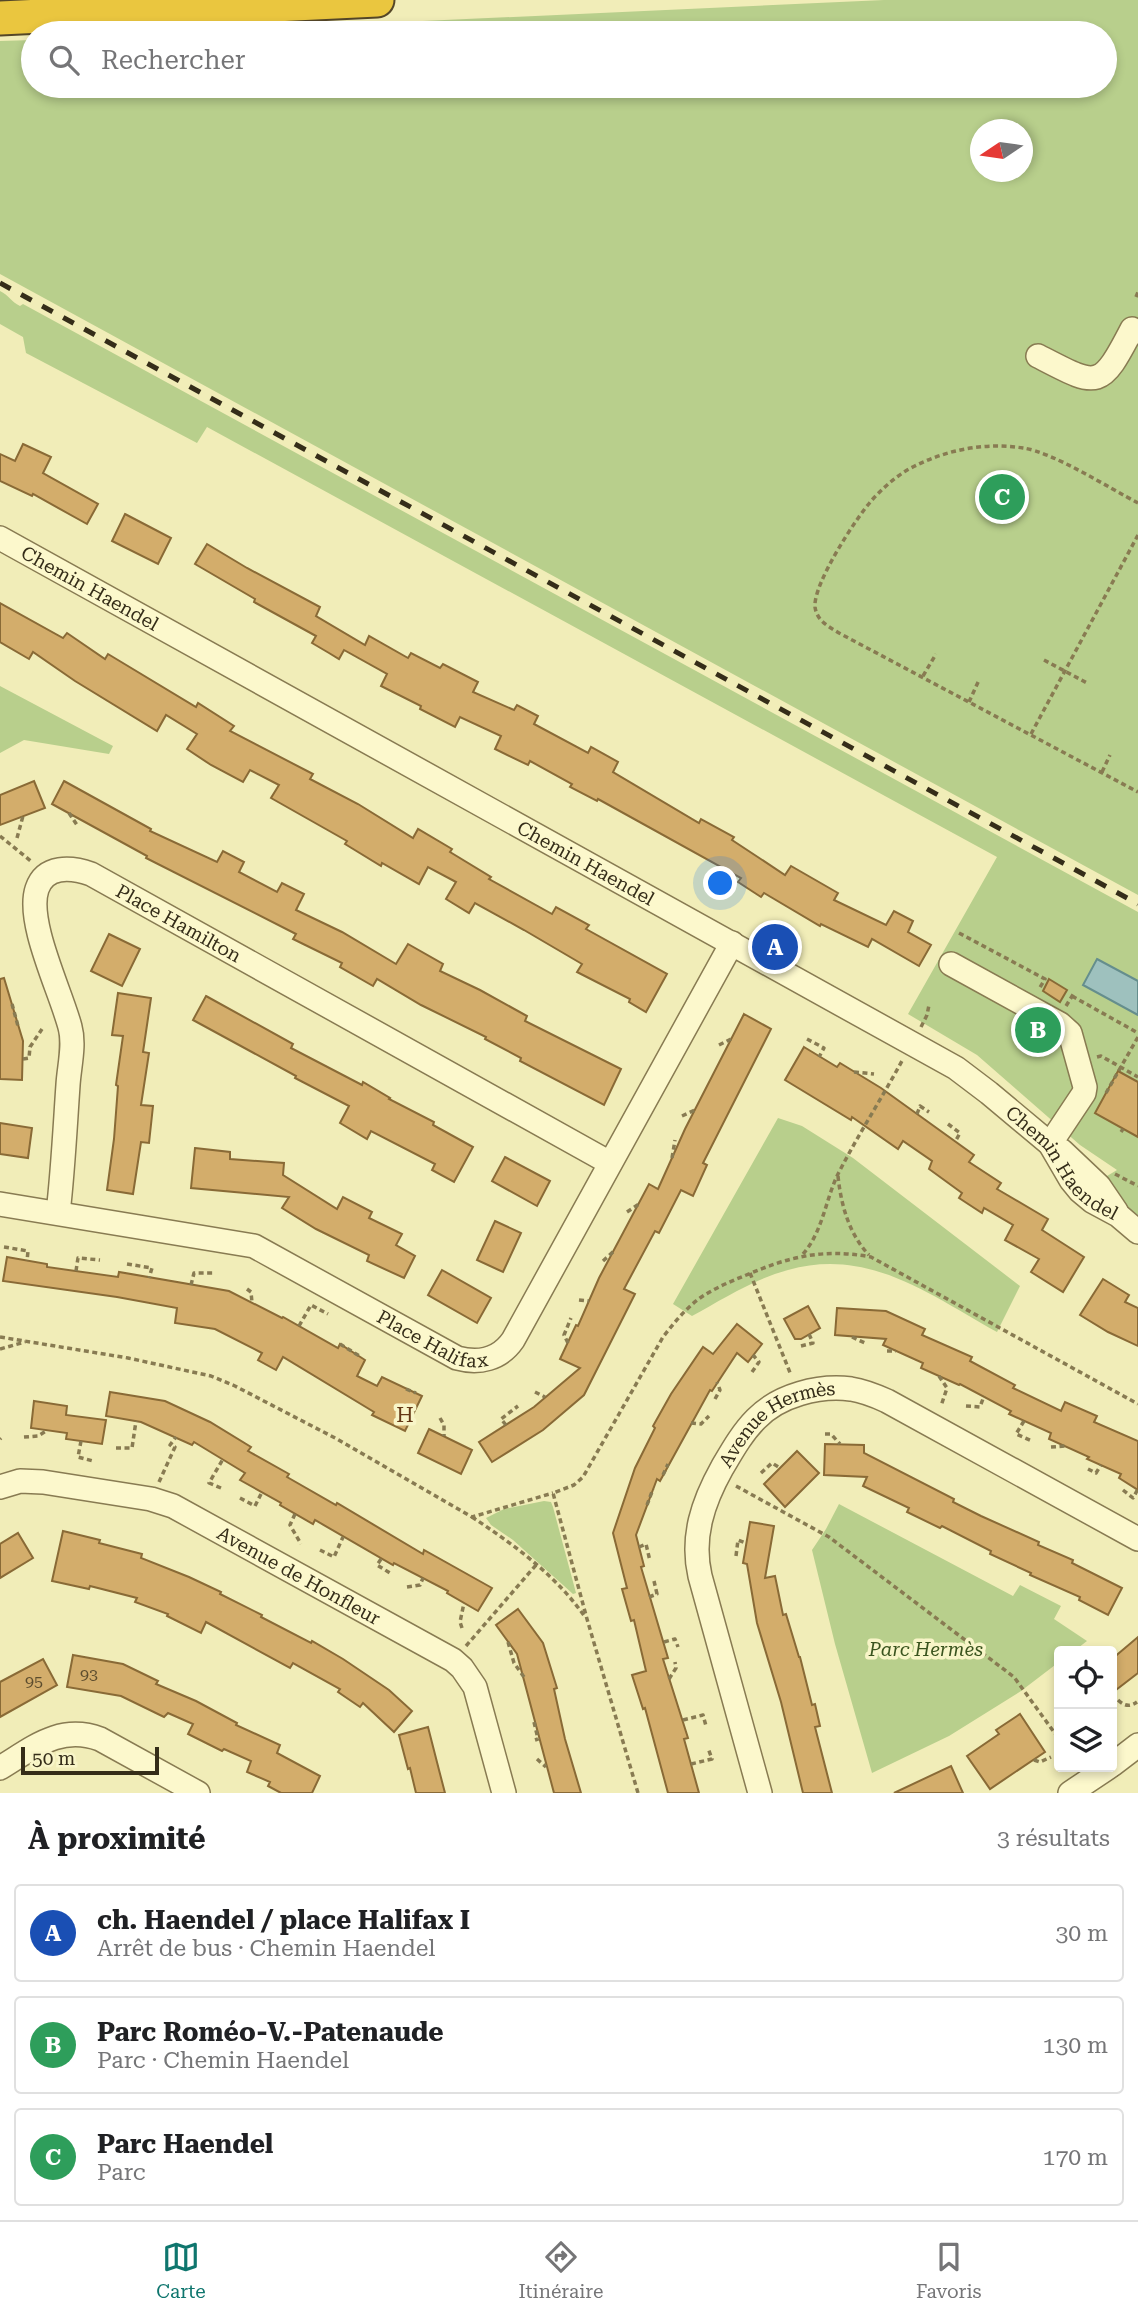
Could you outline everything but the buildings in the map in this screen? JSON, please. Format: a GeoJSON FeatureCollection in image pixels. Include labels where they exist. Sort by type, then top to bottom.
{"type":"FeatureCollection","features":[{"type":"Feature","properties":{"kind":"highway"},"geometry":{"type":"LineString","coordinates":[[0,18],[377,0]]}},
{"type":"Feature","properties":{"kind":"street"},"geometry":{"type":"LineString","coordinates":[[1038,356],[1077,376],[1094,378],[1109,370],[1136,313]]}},
{"type":"Feature","properties":{"kind":"street","name":"Chemin Haendel"},"geometry":{"type":"LineString","coordinates":[[0,538],[956,1069],[1050,1144],[1071,1181],[1080,1191],[1118,1215],[1138,1232]]}},
{"type":"Feature","properties":{"kind":"street","name":"Place Hamilton"},"geometry":{"type":"LineString","coordinates":[[58,1213],[71,1034],[37,925],[34,905],[35,894],[42,879],[63,869],[91,874],[610,1164]]}},
{"type":"Feature","properties":{"kind":"street","name":"Place Halifax"},"geometry":{"type":"LineString","coordinates":[[0,1204],[254,1245],[457,1358],[487,1359],[508,1348],[732,943]]}},
{"type":"Feature","properties":{"kind":"street"},"geometry":{"type":"LineString","coordinates":[[951,964],[1060,1024],[1070,1033],[1085,1087],[1080,1100],[1050,1144]]}},
{"type":"Feature","properties":{"kind":"street","name":"Avenue Hermès"},"geometry":{"type":"LineString","coordinates":[[760,1793],[700,1576],[696,1539],[705,1502],[718,1476],[748,1429],[768,1409],[807,1392],[844,1389],[869,1394],[898,1407],[1138,1539]]}},
{"type":"Feature","properties":{"kind":"street","name":"Avenue de Honfleur"},"geometry":{"type":"LineString","coordinates":[[0,1487],[31,1481],[151,1499],[173,1506],[453,1660],[475,1687],[504,1793]]}},
{"type":"Feature","properties":{"kind":"street"},"geometry":{"type":"LineString","coordinates":[[0,1768],[51,1738],[64,1734],[88,1735],[198,1793]]}},
{"type":"Feature","properties":{"kind":"street"},"geometry":{"type":"LineString","coordinates":[[1117,1761],[1138,1745]]}},
{"type":"Feature","properties":{"kind":"street"},"geometry":{"type":"LineString","coordinates":[[1070,1793],[1101,1772]]}},
{"type":"Feature","properties":{"kind":"path"},"geometry":{"type":"LineString","coordinates":[[1138,503],[1037,451],[1006,446],[952,451],[907,470],[871,501],[840,547],[815,596],[815,607],[824,624],[1138,792]]}},
{"type":"Feature","properties":{"kind":"path"},"geometry":{"type":"LineString","coordinates":[[1031,734],[1138,535]]}},
{"type":"Feature","properties":{"kind":"path"},"geometry":{"type":"LineString","coordinates":[[922,677],[936,654]]}},
{"type":"Feature","properties":{"kind":"path"},"geometry":{"type":"LineString","coordinates":[[1044,660],[1087,683]]}},
{"type":"Feature","properties":{"kind":"path"},"geometry":{"type":"LineString","coordinates":[[969,702],[979,680]]}},
{"type":"Feature","properties":{"kind":"path"},"geometry":{"type":"LineString","coordinates":[[1101,772],[1111,755]]}},
{"type":"Feature","properties":{"kind":"path"},"geometry":{"type":"LineString","coordinates":[[69,813],[77,825]]}},
{"type":"Feature","properties":{"kind":"path"},"geometry":{"type":"LineString","coordinates":[[17,838],[23,816]]}},
{"type":"Feature","properties":{"kind":"path"},"geometry":{"type":"LineString","coordinates":[[0,836],[36,866]]}},
{"type":"Feature","properties":{"kind":"path"},"geometry":{"type":"LineString","coordinates":[[958,933],[1026,966],[1045,979],[1035,998]]}},
{"type":"Feature","properties":{"kind":"path"},"geometry":{"type":"LineString","coordinates":[[1072,996],[1138,1035],[1121,1068],[1138,1077]]}},
{"type":"Feature","properties":{"kind":"path"},"geometry":{"type":"LineString","coordinates":[[12,1004],[18,1026]]}},
{"type":"Feature","properties":{"kind":"path"},"geometry":{"type":"LineString","coordinates":[[918,1032],[929,1005]]}},
{"type":"Feature","properties":{"kind":"path"},"geometry":{"type":"LineString","coordinates":[[23,1059],[29,1058],[30,1047],[42,1029]]}},
{"type":"Feature","properties":{"kind":"path"},"geometry":{"type":"LineString","coordinates":[[719,1045],[731,1038]]}},
{"type":"Feature","properties":{"kind":"path"},"geometry":{"type":"LineString","coordinates":[[807,1040],[824,1048],[819,1056]]}},
{"type":"Feature","properties":{"kind":"path"},"geometry":{"type":"LineString","coordinates":[[802,1255],[818,1231],[838,1175],[905,1055]]}},
{"type":"Feature","properties":{"kind":"path"},"geometry":{"type":"LineString","coordinates":[[854,1072],[874,1074]]}},
{"type":"Feature","properties":{"kind":"path"},"geometry":{"type":"LineString","coordinates":[[918,1114],[920,1106],[929,1112]]}},
{"type":"Feature","properties":{"kind":"path"},"geometry":{"type":"LineString","coordinates":[[682,1116],[695,1110]]}},
{"type":"Feature","properties":{"kind":"path"},"geometry":{"type":"LineString","coordinates":[[948,1124],[960,1133],[955,1142]]}},
{"type":"Feature","properties":{"kind":"path"},"geometry":{"type":"LineString","coordinates":[[673,1158],[675,1140]]}},
{"type":"Feature","properties":{"kind":"path"},"geometry":{"type":"LineString","coordinates":[[838,1175],[848,1223],[856,1239],[871,1257]]}},
{"type":"Feature","properties":{"kind":"path"},"geometry":{"type":"LineString","coordinates":[[627,1212],[639,1204]]}},
{"type":"Feature","properties":{"kind":"path"},"geometry":{"type":"LineString","coordinates":[[4,1247],[28,1251],[27,1261]]}},
{"type":"Feature","properties":{"kind":"path"},"geometry":{"type":"LineString","coordinates":[[603,1261],[614,1251]]}},
{"type":"Feature","properties":{"kind":"path"},"geometry":{"type":"LineString","coordinates":[[76,1271],[78,1258],[100,1260]]}},
{"type":"Feature","properties":{"kind":"path"},"geometry":{"type":"LineString","coordinates":[[127,1264],[152,1268],[149,1278]]}},
{"type":"Feature","properties":{"kind":"path"},"geometry":{"type":"LineString","coordinates":[[191,1285],[194,1273],[214,1273]]}},
{"type":"Feature","properties":{"kind":"path"},"geometry":{"type":"LineString","coordinates":[[750,1273],[795,1384]]}},
{"type":"Feature","properties":{"kind":"path"},"geometry":{"type":"LineString","coordinates":[[247,1289],[251,1292],[252,1303]]}},
{"type":"Feature","properties":{"kind":"path"},"geometry":{"type":"LineString","coordinates":[[579,1300],[589,1301]]}},
{"type":"Feature","properties":{"kind":"path"},"geometry":{"type":"LineString","coordinates":[[299,1326],[311,1305],[328,1314]]}},
{"type":"Feature","properties":{"kind":"path"},"geometry":{"type":"LineString","coordinates":[[568,1343],[564,1335],[571,1318]]}},
{"type":"Feature","properties":{"kind":"path"},"geometry":{"type":"LineString","coordinates":[[801,1346],[813,1343],[808,1334]]}},
{"type":"Feature","properties":{"kind":"path"},"geometry":{"type":"LineString","coordinates":[[852,1336],[867,1344]]}},
{"type":"Feature","properties":{"kind":"path"},"geometry":{"type":"LineString","coordinates":[[0,1337],[128,1357],[186,1370],[235,1386],[337,1439],[472,1517],[536,1565],[587,1619]]}},
{"type":"Feature","properties":{"kind":"path"},"geometry":{"type":"LineString","coordinates":[[0,1349],[28,1341]]}},
{"type":"Feature","properties":{"kind":"path"},"geometry":{"type":"LineString","coordinates":[[340,1344],[360,1357]]}},
{"type":"Feature","properties":{"kind":"path"},"geometry":{"type":"LineString","coordinates":[[887,1351],[897,1351]]}},
{"type":"Feature","properties":{"kind":"path"},"geometry":{"type":"LineString","coordinates":[[752,1372],[759,1362],[753,1355]]}},
{"type":"Feature","properties":{"kind":"path"},"geometry":{"type":"LineString","coordinates":[[939,1376],[947,1388],[941,1406]]}},
{"type":"Feature","properties":{"kind":"path"},"geometry":{"type":"LineString","coordinates":[[715,1399],[720,1390],[717,1382]]}},
{"type":"Feature","properties":{"kind":"path"},"geometry":{"type":"LineString","coordinates":[[406,1389],[416,1393]]}},
{"type":"Feature","properties":{"kind":"path"},"geometry":{"type":"LineString","coordinates":[[535,1392],[545,1397]]}},
{"type":"Feature","properties":{"kind":"path"},"geometry":{"type":"LineString","coordinates":[[966,1406],[980,1407],[984,1396]]}},
{"type":"Feature","properties":{"kind":"path"},"geometry":{"type":"LineString","coordinates":[[506,1425],[501,1419],[518,1406]]}},
{"type":"Feature","properties":{"kind":"path"},"geometry":{"type":"LineString","coordinates":[[691,1423],[701,1424],[709,1416]]}},
{"type":"Feature","properties":{"kind":"path"},"geometry":{"type":"LineString","coordinates":[[440,1418],[444,1424],[444,1436]]}},
{"type":"Feature","properties":{"kind":"path"},"geometry":{"type":"LineString","coordinates":[[116,1448],[132,1447],[136,1421]]}},
{"type":"Feature","properties":{"kind":"path"},"geometry":{"type":"LineString","coordinates":[[1024,1421],[1016,1434],[1032,1441]]}},
{"type":"Feature","properties":{"kind":"path"},"geometry":{"type":"LineString","coordinates":[[24,1437],[38,1436],[46,1431]]}},
{"type":"Feature","properties":{"kind":"path"},"geometry":{"type":"LineString","coordinates":[[825,1434],[831,1434],[840,1444]]}},
{"type":"Feature","properties":{"kind":"path"},"geometry":{"type":"LineString","coordinates":[[151,1499],[175,1447],[170,1445],[176,1437]]}},
{"type":"Feature","properties":{"kind":"path"},"geometry":{"type":"LineString","coordinates":[[81,1441],[78,1457],[93,1461]]}},
{"type":"Feature","properties":{"kind":"path"},"geometry":{"type":"LineString","coordinates":[[1051,1447],[1065,1446]]}},
{"type":"Feature","properties":{"kind":"path"},"geometry":{"type":"LineString","coordinates":[[221,1488],[209,1483],[223,1459]]}},
{"type":"Feature","properties":{"kind":"path"},"geometry":{"type":"LineString","coordinates":[[761,1473],[772,1463],[780,1468]]}},
{"type":"Feature","properties":{"kind":"path"},"geometry":{"type":"LineString","coordinates":[[663,1475],[668,1464]]}},
{"type":"Feature","properties":{"kind":"path"},"geometry":{"type":"LineString","coordinates":[[1088,1469],[1096,1473],[1101,1465]]}},
{"type":"Feature","properties":{"kind":"path"},"geometry":{"type":"LineString","coordinates":[[728,1481],[829,1537],[1014,1677],[1054,1732]]}},
{"type":"Feature","properties":{"kind":"path"},"geometry":{"type":"LineString","coordinates":[[647,1506],[653,1489]]}},
{"type":"Feature","properties":{"kind":"path"},"geometry":{"type":"LineString","coordinates":[[1123,1490],[1133,1498],[1138,1489]]}},
{"type":"Feature","properties":{"kind":"path"},"geometry":{"type":"LineString","coordinates":[[240,1498],[255,1506],[262,1492]]}},
{"type":"Feature","properties":{"kind":"path"},"geometry":{"type":"LineString","coordinates":[[472,1517],[554,1493]]}},
{"type":"Feature","properties":{"kind":"path"},"geometry":{"type":"LineString","coordinates":[[295,1514],[290,1525],[300,1544]]}},
{"type":"Feature","properties":{"kind":"path"},"geometry":{"type":"LineString","coordinates":[[320,1550],[334,1557],[343,1537]]}},
{"type":"Feature","properties":{"kind":"path"},"geometry":{"type":"LineString","coordinates":[[736,1556],[738,1541],[746,1543]]}},
{"type":"Feature","properties":{"kind":"path"},"geometry":{"type":"LineString","coordinates":[[639,1547],[646,1544],[650,1561]]}},
{"type":"Feature","properties":{"kind":"path"},"geometry":{"type":"LineString","coordinates":[[381,1559],[377,1565],[390,1573]]}},
{"type":"Feature","properties":{"kind":"path"},"geometry":{"type":"LineString","coordinates":[[462,1651],[536,1565]]}},
{"type":"Feature","properties":{"kind":"path"},"geometry":{"type":"LineString","coordinates":[[407,1587],[420,1586],[423,1578]]}},
{"type":"Feature","properties":{"kind":"path"},"geometry":{"type":"LineString","coordinates":[[649,1597],[657,1594],[654,1581]]}},
{"type":"Feature","properties":{"kind":"path"},"geometry":{"type":"LineString","coordinates":[[462,1628],[460,1622],[464,1603]]}},
{"type":"Feature","properties":{"kind":"path"},"geometry":{"type":"LineString","coordinates":[[664,1642],[675,1639],[678,1647]]}},
{"type":"Feature","properties":{"kind":"path"},"geometry":{"type":"LineString","coordinates":[[508,1642],[514,1663],[524,1676]]}},
{"type":"Feature","properties":{"kind":"path"},"geometry":{"type":"LineString","coordinates":[[670,1679],[676,1668],[675,1662]]}},
{"type":"Feature","properties":{"kind":"path"},"geometry":{"type":"LineString","coordinates":[[1117,1700],[1129,1706],[1138,1702]]}},
{"type":"Feature","properties":{"kind":"path"},"geometry":{"type":"LineString","coordinates":[[683,1720],[703,1715],[706,1726]]}},
{"type":"Feature","properties":{"kind":"path"},"geometry":{"type":"LineString","coordinates":[[534,1722],[538,1739],[535,1740]]}},
{"type":"Feature","properties":{"kind":"path"},"geometry":{"type":"LineString","coordinates":[[691,1764],[712,1759],[708,1748]]}},
{"type":"Feature","properties":{"kind":"path"},"geometry":{"type":"LineString","coordinates":[[1034,1760],[1040,1762],[1051,1757]]}},
{"type":"Feature","properties":{"kind":"path"},"geometry":{"type":"LineString","coordinates":[[537,1759],[547,1767]]}},
{"type":"Feature","properties":{"kind":"green space"},"geometry":{"type":"Polygon","coordinates":[[[884,0],[1138,0],[1138,895],[0,274],[0,41],[21,40],[21,98],[1117,98],[1117,21],[425,21],[884,0]]]}},
{"type":"Feature","properties":{"kind":"green space"},"geometry":{"type":"Polygon","coordinates":[[[0,291],[20,306],[23,304],[1138,912],[1138,1219],[1102,1179],[1117,1170],[1080,1145],[977,1055],[908,1014],[997,857],[207,427],[197,443],[26,353],[23,337],[0,324],[0,291]]]}},
{"type":"Feature","properties":{"kind":"green space"},"geometry":{"type":"Polygon","coordinates":[[[0,686],[113,746],[109,754],[24,740],[0,753],[0,686]]]}},
{"type":"Feature","properties":{"kind":"green space"},"geometry":{"type":"Polygon","coordinates":[[[778,1118],[802,1126],[853,1158],[1020,1286],[997,1332],[898,1278],[845,1265],[817,1265],[775,1274],[692,1316],[673,1304],[778,1118]]]}},
{"type":"Feature","properties":{"kind":"green space"},"geometry":{"type":"Polygon","coordinates":[[[551,1502],[553,1507],[576,1593],[573,1594],[486,1518],[504,1509],[551,1502]]]}},
{"type":"Feature","properties":{"kind":"green space","name":"Parc Hermès"},"geometry":{"type":"Polygon","coordinates":[[[839,1504],[1013,1596],[1020,1585],[1061,1606],[1054,1619],[1087,1641],[1080,1646],[1054,1646],[1054,1666],[1021,1691],[949,1736],[872,1773],[835,1644],[812,1550],[839,1504]]]}},
{"type":"Feature","properties":{"kind":"water"},"geometry":{"type":"Polygon","coordinates":[[[1097,959],[1138,981],[1138,1015],[1083,985],[1097,959]]]}},
{"type":"Feature","properties":{"kind":"railway"},"geometry":{"type":"LineString","coordinates":[[0,283],[1138,904]]}},
{"type":"Feature","properties":{"kind":"place","name":"Parc Haendel"},"geometry":{"type":"Point","coordinates":[1002,497]}},
{"type":"Feature","properties":{"kind":"place","name":"ch. Haendel / place Halifax I"},"geometry":{"type":"Point","coordinates":[775,947]}},
{"type":"Feature","properties":{"kind":"place","name":"Parc Roméo-V.-Patenaude"},"geometry":{"type":"Point","coordinates":[1038,1030]}},
{"type":"Feature","properties":{"kind":"district","name":"H"},"geometry":{"type":"Point","coordinates":[406,1415]}}]}
